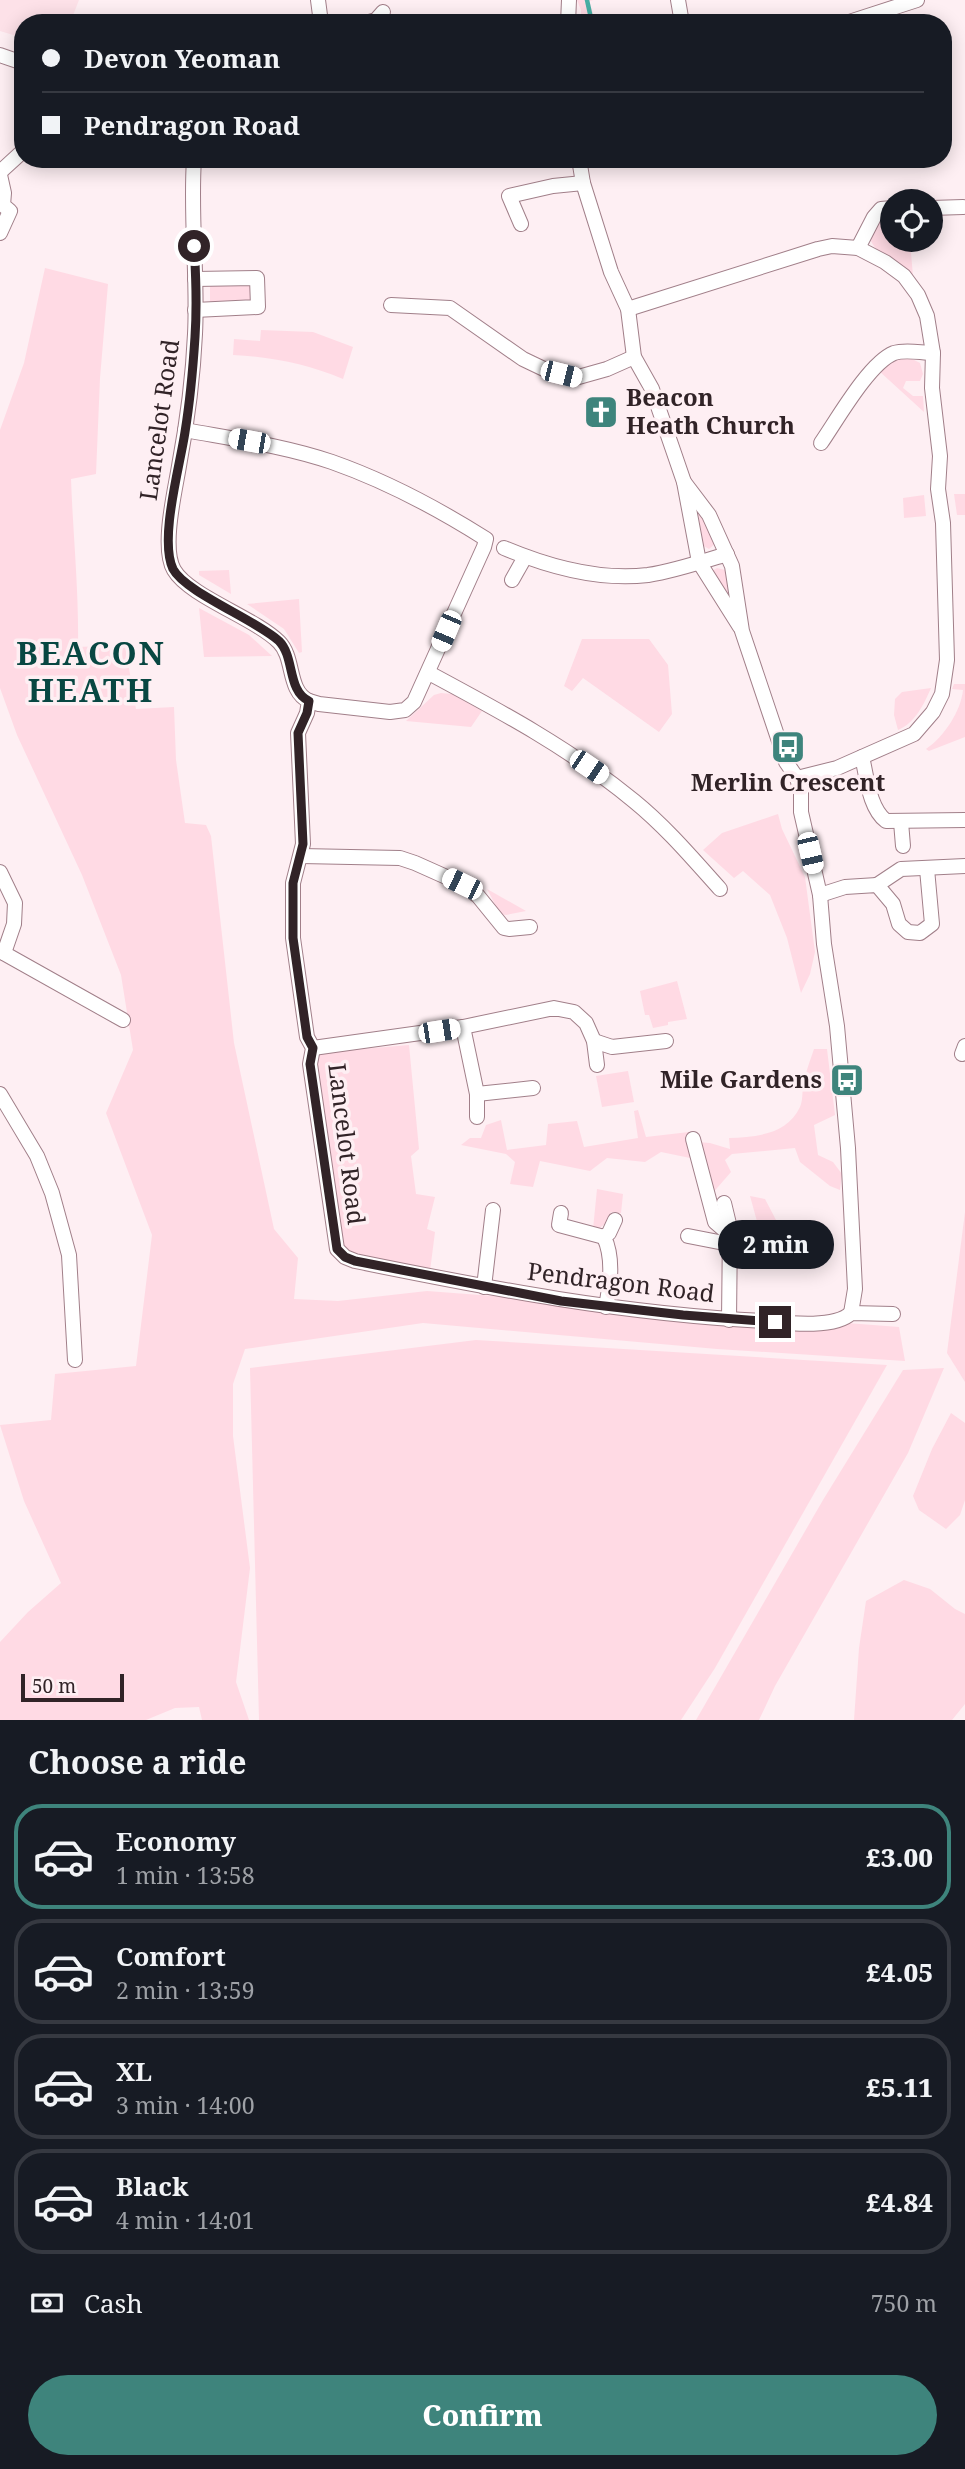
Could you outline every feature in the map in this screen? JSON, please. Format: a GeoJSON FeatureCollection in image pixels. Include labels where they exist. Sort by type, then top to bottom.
{"type":"FeatureCollection","features":[{"type":"Feature","properties":{"kind":"street"},"geometry":{"type":"LineString","coordinates":[[874,14],[917,0]]}},
{"type":"Feature","properties":{"kind":"street"},"geometry":{"type":"LineString","coordinates":[[0,233],[10,211],[3,205],[4,193],[0,173],[14,160]]}},
{"type":"Feature","properties":{"kind":"street","name":"Lancelot Road"},"geometry":{"type":"LineString","coordinates":[[193,168],[195,335],[185,430],[171,508],[169,546],[173,570],[188,586],[279,642],[289,657],[295,686],[303,699],[309,701],[298,733],[303,844],[293,883],[293,938],[307,1037],[313,1048],[310,1064],[337,1249],[345,1257]]}},
{"type":"Feature","properties":{"kind":"street"},"geometry":{"type":"LineString","coordinates":[[580,168],[611,272],[628,309],[634,357],[652,389],[684,482],[699,562],[742,631]]}},
{"type":"Feature","properties":{"kind":"street"},"geometry":{"type":"LineString","coordinates":[[521,224],[509,196],[553,186],[583,183]]}},
{"type":"Feature","properties":{"kind":"street"},"geometry":{"type":"LineString","coordinates":[[943,208],[963,207]]}},
{"type":"Feature","properties":{"kind":"street"},"geometry":{"type":"LineString","coordinates":[[858,248],[874,216],[880,210]]}},
{"type":"Feature","properties":{"kind":"street"},"geometry":{"type":"LineString","coordinates":[[628,309],[832,246],[858,248],[885,262],[904,276],[918,295],[927,316],[933,354],[932,388],[940,456],[938,489],[943,523],[947,660],[942,694],[933,712],[914,734],[837,768],[797,778]]}},
{"type":"Feature","properties":{"kind":"street","name":"Lancelot Road"},"geometry":{"type":"LineString","coordinates":[[195,279],[257,278],[258,307],[195,310]]}},
{"type":"Feature","properties":{"kind":"street"},"geometry":{"type":"LineString","coordinates":[[391,305],[450,308],[523,359],[546,370],[575,378],[607,369],[634,357]]}},
{"type":"Feature","properties":{"kind":"street"},"geometry":{"type":"LineString","coordinates":[[821,443],[847,404],[883,360],[904,351],[933,354]]}},
{"type":"Feature","properties":{"kind":"street"},"geometry":{"type":"LineString","coordinates":[[185,430],[249,441],[330,461],[431,506],[486,539],[414,702],[405,710],[390,712],[309,701]]}},
{"type":"Feature","properties":{"kind":"street"},"geometry":{"type":"LineString","coordinates":[[684,482],[709,515],[732,566],[742,631],[786,762],[797,778],[801,792],[801,812],[820,895],[824,944],[837,1026],[848,1148],[855,1289],[851,1314]]}},
{"type":"Feature","properties":{"kind":"street"},"geometry":{"type":"LineString","coordinates":[[505,548],[575,573],[616,575],[647,575],[727,554]]}},
{"type":"Feature","properties":{"kind":"street"},"geometry":{"type":"LineString","coordinates":[[512,580],[525,557]]}},
{"type":"Feature","properties":{"kind":"street"},"geometry":{"type":"LineString","coordinates":[[429,673],[537,733],[610,782],[665,829],[720,889]]}},
{"type":"Feature","properties":{"kind":"street"},"geometry":{"type":"LineString","coordinates":[[862,757],[874,803],[886,821],[965,820]]}},
{"type":"Feature","properties":{"kind":"street"},"geometry":{"type":"LineString","coordinates":[[901,822],[902,846]]}},
{"type":"Feature","properties":{"kind":"street"},"geometry":{"type":"LineString","coordinates":[[301,856],[408,860],[462,884],[478,896],[505,928],[530,926]]}},
{"type":"Feature","properties":{"kind":"street"},"geometry":{"type":"LineString","coordinates":[[820,895],[845,887],[877,885],[901,869],[965,866]]}},
{"type":"Feature","properties":{"kind":"street"},"geometry":{"type":"LineString","coordinates":[[877,885],[893,904],[899,924],[908,932],[920,933],[932,924],[927,869]]}},
{"type":"Feature","properties":{"kind":"street"},"geometry":{"type":"LineString","coordinates":[[0,872],[15,903],[14,924],[2,952],[123,1020]]}},
{"type":"Feature","properties":{"kind":"street"},"geometry":{"type":"LineString","coordinates":[[100,1006],[107,992]]}},
{"type":"Feature","properties":{"kind":"street"},"geometry":{"type":"LineString","coordinates":[[313,1048],[463,1027],[554,1008],[574,1012],[586,1023],[594,1041],[597,1065]]}},
{"type":"Feature","properties":{"kind":"street"},"geometry":{"type":"LineString","coordinates":[[463,1027],[477,1094],[477,1117]]}},
{"type":"Feature","properties":{"kind":"street"},"geometry":{"type":"LineString","coordinates":[[594,1041],[611,1047],[666,1041]]}},
{"type":"Feature","properties":{"kind":"street"},"geometry":{"type":"LineString","coordinates":[[477,1094],[533,1088]]}},
{"type":"Feature","properties":{"kind":"street"},"geometry":{"type":"LineString","coordinates":[[0,1094],[37,1156],[52,1193],[69,1255],[75,1360]]}},
{"type":"Feature","properties":{"kind":"street"},"geometry":{"type":"LineString","coordinates":[[693,1139],[715,1222],[729,1240]]}},
{"type":"Feature","properties":{"kind":"street"},"geometry":{"type":"LineString","coordinates":[[724,1203],[730,1228],[729,1320]]}},
{"type":"Feature","properties":{"kind":"street"},"geometry":{"type":"LineString","coordinates":[[484,1287],[494,1210]]}},
{"type":"Feature","properties":{"kind":"street"},"geometry":{"type":"LineString","coordinates":[[561,1213],[559,1225],[604,1237]]}},
{"type":"Feature","properties":{"kind":"street"},"geometry":{"type":"LineString","coordinates":[[604,1237],[615,1220]]}},
{"type":"Feature","properties":{"kind":"street"},"geometry":{"type":"LineString","coordinates":[[688,1236],[729,1240]]}},
{"type":"Feature","properties":{"kind":"street"},"geometry":{"type":"LineString","coordinates":[[604,1237],[610,1256],[610,1286],[606,1307]]}},
{"type":"Feature","properties":{"kind":"street","name":"Pendragon Road"},"geometry":{"type":"LineString","coordinates":[[345,1257],[422,1276],[484,1287],[606,1307],[729,1320],[836,1322],[845,1320],[851,1314],[893,1314]]}},
{"type":"Feature","properties":{"kind":"shaded area"},"geometry":{"type":"Polygon","coordinates":[[[0,0],[79,0],[74,14],[14,14],[14,35],[0,31],[0,0]]]}},
{"type":"Feature","properties":{"kind":"shaded area"},"geometry":{"type":"Polygon","coordinates":[[[577,0],[594,0],[584,2],[590,4],[593,14],[581,14],[577,0]]]}},
{"type":"Feature","properties":{"kind":"shaded area"},"geometry":{"type":"Polygon","coordinates":[[[880,219],[880,252],[871,241],[877,221],[880,219]]]}},
{"type":"Feature","properties":{"kind":"shaded area"},"geometry":{"type":"Polygon","coordinates":[[[880,252],[911,252],[913,276],[880,252]]]}},
{"type":"Feature","properties":{"kind":"shaded area"},"geometry":{"type":"Polygon","coordinates":[[[45,268],[108,284],[96,474],[71,479],[78,647],[125,645],[136,709],[174,707],[176,760],[185,823],[206,825],[211,836],[234,1043],[274,1229],[298,1258],[294,1299],[338,1301],[427,1291],[899,1327],[905,1361],[717,1349],[423,1323],[245,1349],[233,1384],[233,1436],[250,1568],[236,1682],[249,1720],[202,1720],[199,1707],[175,1708],[146,1720],[0,1720],[0,1642],[61,1583],[24,1501],[0,1425],[51,1420],[55,1374],[136,1366],[152,1235],[106,1113],[133,1050],[121,975],[82,875],[17,735],[0,688],[0,430],[24,363],[45,268]]]}},
{"type":"Feature","properties":{"kind":"shaded area"},"geometry":{"type":"Polygon","coordinates":[[[210,281],[255,281],[255,305],[210,305],[210,281]]]}},
{"type":"Feature","properties":{"kind":"shaded area"},"geometry":{"type":"Polygon","coordinates":[[[261,330],[313,332],[353,347],[343,379],[289,362],[233,355],[234,339],[260,341],[261,330]]]}},
{"type":"Feature","properties":{"kind":"shaded area"},"geometry":{"type":"Polygon","coordinates":[[[901,357],[920,363],[923,374],[920,381],[906,381],[903,388],[913,396],[923,396],[924,412],[878,370],[901,357]]]}},
{"type":"Feature","properties":{"kind":"shaded area"},"geometry":{"type":"Polygon","coordinates":[[[954,494],[965,494],[965,515],[957,515],[954,494]]]}},
{"type":"Feature","properties":{"kind":"shaded area"},"geometry":{"type":"Polygon","coordinates":[[[924,495],[926,516],[904,518],[903,498],[924,495]]]}},
{"type":"Feature","properties":{"kind":"shaded area"},"geometry":{"type":"Polygon","coordinates":[[[701,513],[716,543],[709,549],[702,545],[698,514],[701,513]]]}},
{"type":"Feature","properties":{"kind":"shaded area"},"geometry":{"type":"Polygon","coordinates":[[[717,568],[725,570],[730,602],[712,571],[717,568]]]}},
{"type":"Feature","properties":{"kind":"shaded area"},"geometry":{"type":"Polygon","coordinates":[[[229,570],[231,594],[199,575],[199,571],[229,570]]]}},
{"type":"Feature","properties":{"kind":"shaded area"},"geometry":{"type":"Polygon","coordinates":[[[299,599],[302,652],[299,653],[284,629],[247,604],[299,599]]]}},
{"type":"Feature","properties":{"kind":"shaded area"},"geometry":{"type":"Polygon","coordinates":[[[199,608],[249,635],[272,656],[204,657],[199,608]]]}},
{"type":"Feature","properties":{"kind":"shaded area"},"geometry":{"type":"Polygon","coordinates":[[[582,639],[649,639],[668,665],[672,714],[659,732],[583,678],[572,691],[564,686],[582,639]]]}},
{"type":"Feature","properties":{"kind":"shaded area"},"geometry":{"type":"Polygon","coordinates":[[[954,684],[965,684],[965,737],[929,751],[926,749],[945,731],[962,698],[963,690],[952,689],[954,684]]]}},
{"type":"Feature","properties":{"kind":"shaded area"},"geometry":{"type":"Polygon","coordinates":[[[931,688],[914,718],[898,730],[894,715],[895,699],[902,692],[931,688]]]}},
{"type":"Feature","properties":{"kind":"shaded area"},"geometry":{"type":"Polygon","coordinates":[[[452,694],[482,711],[471,727],[406,721],[434,695],[452,694]]]}},
{"type":"Feature","properties":{"kind":"shaded area"},"geometry":{"type":"Polygon","coordinates":[[[778,814],[782,829],[805,877],[815,952],[810,974],[801,993],[787,938],[770,895],[743,871],[734,878],[703,850],[722,833],[778,814]]]}},
{"type":"Feature","properties":{"kind":"shaded area"},"geometry":{"type":"Polygon","coordinates":[[[487,889],[526,911],[500,914],[487,889]]]}},
{"type":"Feature","properties":{"kind":"shaded area"},"geometry":{"type":"Polygon","coordinates":[[[677,981],[687,1019],[653,1028],[649,1015],[645,1015],[640,991],[677,981]]]}},
{"type":"Feature","properties":{"kind":"shaded area"},"geometry":{"type":"Polygon","coordinates":[[[409,1045],[419,1149],[411,1156],[416,1194],[435,1197],[427,1229],[435,1232],[430,1271],[342,1251],[315,1053],[409,1045]]]}},
{"type":"Feature","properties":{"kind":"shaded area"},"geometry":{"type":"Polygon","coordinates":[[[814,1049],[827,1049],[835,1115],[814,1125],[818,1155],[833,1162],[842,1174],[840,1190],[830,1186],[800,1162],[795,1148],[732,1154],[725,1160],[731,1172],[711,1195],[697,1142],[730,1149],[729,1138],[769,1133],[787,1124],[801,1104],[804,1081],[814,1049]]]}},
{"type":"Feature","properties":{"kind":"shaded area"},"geometry":{"type":"Polygon","coordinates":[[[628,1071],[634,1102],[602,1107],[596,1076],[628,1071]]]}},
{"type":"Feature","properties":{"kind":"shaded area"},"geometry":{"type":"Polygon","coordinates":[[[638,1110],[646,1137],[689,1132],[695,1159],[661,1152],[645,1162],[607,1158],[590,1171],[540,1161],[533,1187],[510,1184],[515,1162],[506,1154],[461,1145],[470,1138],[481,1138],[486,1125],[501,1120],[507,1150],[546,1145],[548,1124],[577,1121],[584,1147],[638,1138],[634,1111],[638,1110]]]}},
{"type":"Feature","properties":{"kind":"shaded area"},"geometry":{"type":"Polygon","coordinates":[[[597,1189],[623,1194],[621,1213],[611,1212],[605,1224],[593,1229],[597,1189]]]}},
{"type":"Feature","properties":{"kind":"shaded area"},"geometry":{"type":"Polygon","coordinates":[[[750,1196],[765,1199],[786,1239],[784,1244],[741,1243],[745,1228],[758,1225],[750,1196]]]}},
{"type":"Feature","properties":{"kind":"shaded area"},"geometry":{"type":"Polygon","coordinates":[[[965,1212],[965,1382],[947,1353],[965,1212]]]}},
{"type":"Feature","properties":{"kind":"shaded area"},"geometry":{"type":"Polygon","coordinates":[[[476,1340],[887,1365],[715,1668],[681,1720],[259,1720],[250,1368],[476,1340]]]}},
{"type":"Feature","properties":{"kind":"shaded area"},"geometry":{"type":"Polygon","coordinates":[[[944,1368],[908,1453],[775,1686],[759,1720],[696,1720],[823,1500],[903,1370],[944,1368]]]}},
{"type":"Feature","properties":{"kind":"shaded area"},"geometry":{"type":"Polygon","coordinates":[[[951,1413],[965,1423],[965,1500],[960,1515],[946,1529],[919,1510],[913,1496],[932,1449],[951,1413]]]}},
{"type":"Feature","properties":{"kind":"shaded area"},"geometry":{"type":"Polygon","coordinates":[[[904,1580],[930,1589],[965,1614],[965,1704],[952,1720],[854,1720],[859,1648],[866,1601],[904,1580]]]}},
{"type":"Feature","properties":{"kind":"waterway"},"geometry":{"type":"LineString","coordinates":[[587,0],[590,14]]}},
{"type":"Feature","properties":{"kind":"place","name":"Beacon Heath Church"},"geometry":{"type":"Point","coordinates":[601,412]}},
{"type":"Feature","properties":{"kind":"place","name":"Merlin Crescent"},"geometry":{"type":"Point","coordinates":[788,747]}},
{"type":"Feature","properties":{"kind":"place","name":"Mile Gardens"},"geometry":{"type":"Point","coordinates":[847,1080]}},
{"type":"Feature","properties":{"kind":"district","name":"BEACON HEATH"},"geometry":{"type":"Point","coordinates":[91,672]}},
{"type":"Feature","properties":{"kind":"route"},"geometry":{"type":"LineString","coordinates":[[194,246],[195,335],[185,430],[171,508],[169,546],[173,570],[188,586],[279,642],[289,657],[295,686],[303,699],[309,701],[298,733],[303,844],[293,883],[293,938],[307,1037],[313,1048],[310,1064],[337,1249],[345,1257],[355,1261],[546,1299],[729,1320],[775,1322]]}}]}
